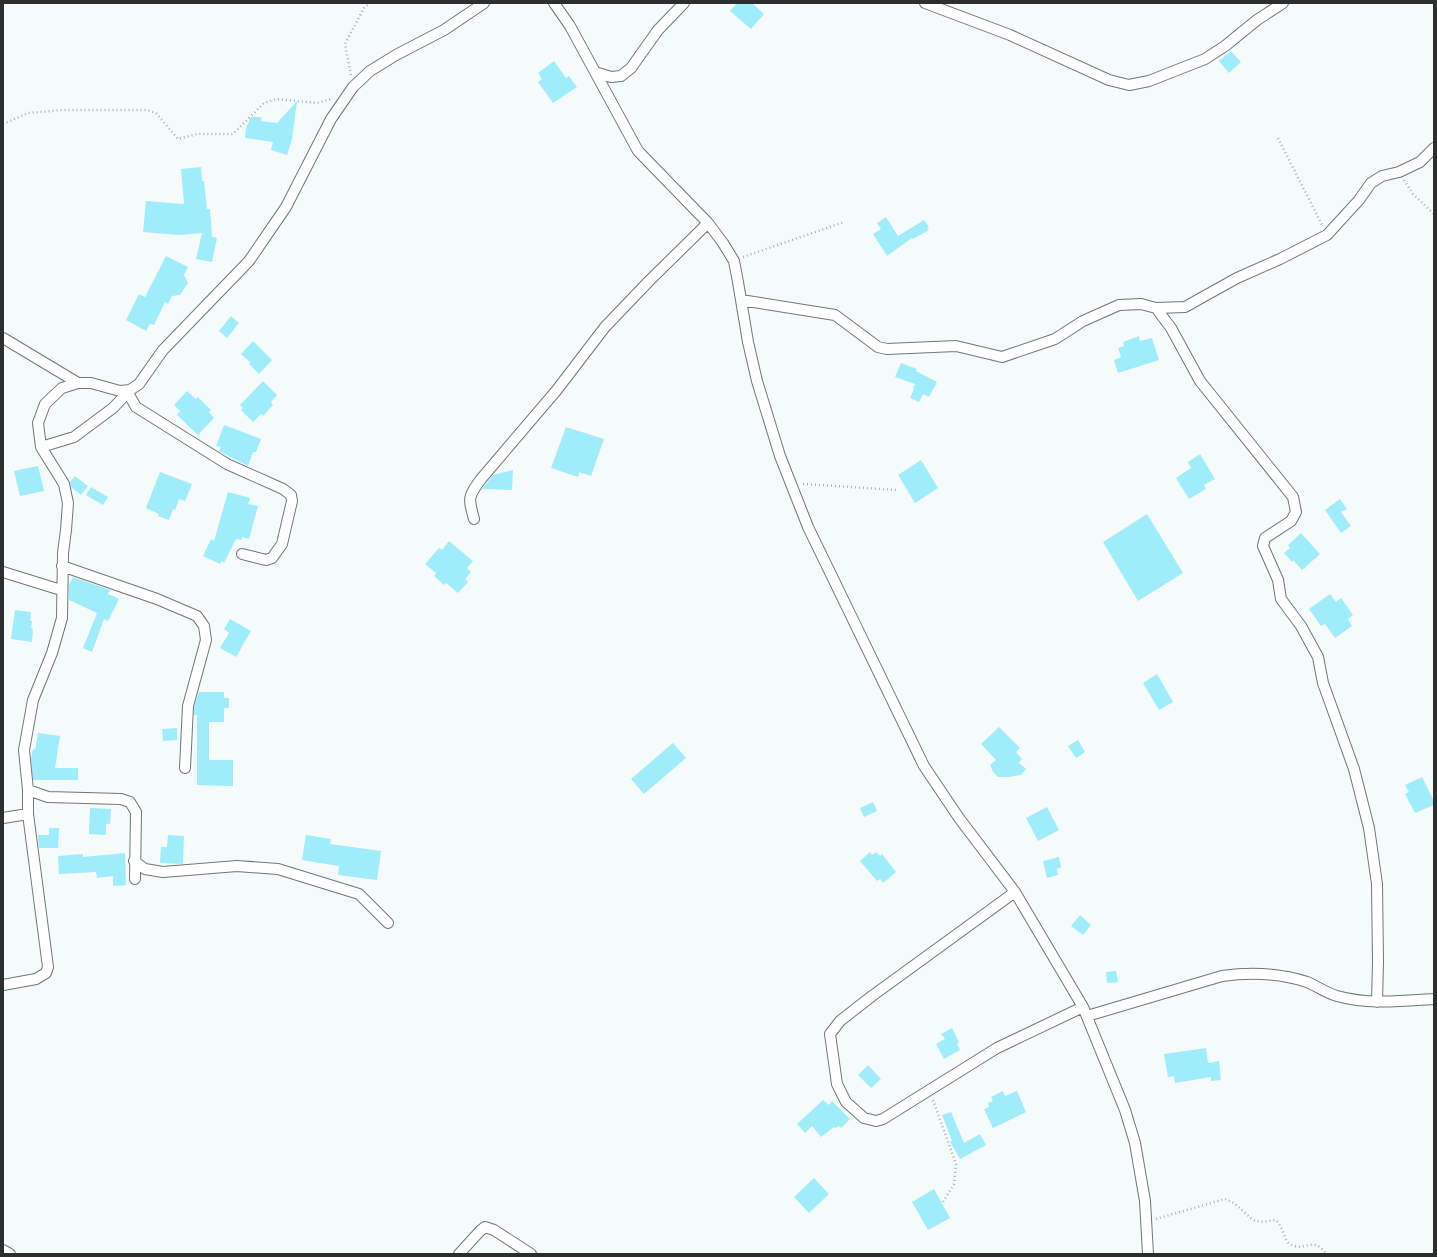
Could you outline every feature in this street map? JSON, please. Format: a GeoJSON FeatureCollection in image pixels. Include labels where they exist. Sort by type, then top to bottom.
{"type":"FeatureCollection","features":[{"type":"Feature","properties":{"kind":"street"},"geometry":{"type":"LineString","coordinates":[[41,447],[74,436],[113,408],[139,384],[163,350],[249,261],[286,207],[331,119],[351,90],[370,71],[396,54],[444,30],[484,3]]}},
{"type":"Feature","properties":{"kind":"street"},"geometry":{"type":"LineString","coordinates":[[554,3],[570,26],[638,151],[708,223],[734,261],[748,342],[757,381],[780,456],[808,527],[924,766],[959,818],[1015,892],[1085,1012],[1125,1110],[1135,1143],[1145,1201],[1148,1254]]}},
{"type":"Feature","properties":{"kind":"street"},"geometry":{"type":"LineString","coordinates":[[595,72],[611,77],[621,76],[630,68],[658,30],[684,3]]}},
{"type":"Feature","properties":{"kind":"street"},"geometry":{"type":"LineString","coordinates":[[925,3],[1010,35],[1109,80],[1129,85],[1149,81],[1205,59],[1225,46],[1257,20],[1283,3]]}},
{"type":"Feature","properties":{"kind":"street"},"geometry":{"type":"LineString","coordinates":[[741,300],[835,315],[878,347],[887,349],[956,346],[1002,357],[1055,339],[1083,321],[1119,305],[1141,304],[1156,308],[1185,307],[1237,278],[1280,259],[1327,235],[1359,200],[1371,183],[1382,176],[1398,172],[1420,162],[1434,148]]}},
{"type":"Feature","properties":{"kind":"street"},"geometry":{"type":"LineString","coordinates":[[474,519],[469,502],[471,493],[481,479],[556,391],[605,327],[648,281],[708,223]]}},
{"type":"Feature","properties":{"kind":"street"},"geometry":{"type":"LineString","coordinates":[[1156,308],[1171,328],[1200,381],[1293,497],[1296,512],[1291,521],[1265,538],[1263,546],[1278,580],[1281,599],[1301,626],[1318,657],[1323,683],[1354,769],[1369,828],[1377,884],[1377,1002]]}},
{"type":"Feature","properties":{"kind":"street"},"geometry":{"type":"LineString","coordinates":[[3,338],[78,383]]}},
{"type":"Feature","properties":{"kind":"street"},"geometry":{"type":"LineString","coordinates":[[3,985],[36,979],[46,973],[48,967],[28,814],[28,790],[24,750],[33,700],[52,654],[62,618],[62,553],[68,504],[64,484],[41,447],[38,423],[45,404],[62,388],[78,383],[91,383],[129,392]]}},
{"type":"Feature","properties":{"kind":"street"},"geometry":{"type":"LineString","coordinates":[[129,392],[136,407],[227,464],[283,489],[291,495],[292,501],[282,544],[272,558],[266,560],[242,554]]}},
{"type":"Feature","properties":{"kind":"street"},"geometry":{"type":"LineString","coordinates":[[62,566],[157,599],[197,616],[204,626],[206,640],[188,706],[185,768]]}},
{"type":"Feature","properties":{"kind":"street"},"geometry":{"type":"LineString","coordinates":[[3,572],[62,590]]}},
{"type":"Feature","properties":{"kind":"street"},"geometry":{"type":"LineString","coordinates":[[28,790],[48,797],[121,798],[130,802],[136,812],[134,861],[135,879]]}},
{"type":"Feature","properties":{"kind":"street"},"geometry":{"type":"LineString","coordinates":[[3,818],[28,814]]}},
{"type":"Feature","properties":{"kind":"street"},"geometry":{"type":"LineString","coordinates":[[134,861],[145,869],[163,872],[237,866],[278,869],[359,894],[388,923]]}},
{"type":"Feature","properties":{"kind":"street"},"geometry":{"type":"LineString","coordinates":[[1015,892],[872,996],[840,1021],[830,1034],[837,1084],[846,1102],[864,1118],[876,1120],[883,1119],[997,1048],[1085,1012],[1222,976],[1244,973],[1270,974],[1307,982],[1336,996],[1377,1002],[1434,999]]}},
{"type":"Feature","properties":{"kind":"street"},"geometry":{"type":"LineString","coordinates":[[459,1254],[480,1230],[485,1228],[494,1230],[531,1254]]}},
{"type":"Feature","properties":{"kind":"street"},"geometry":{"type":"LineString","coordinates":[[3,1250],[10,1254]]}},
{"type":"Feature","properties":{"kind":"path"},"geometry":{"type":"LineString","coordinates":[[3,124],[28,113],[56,110],[147,110],[156,113],[178,139],[197,134],[233,134],[264,103],[276,99],[317,104],[351,90],[345,44],[364,8],[370,3]]}},
{"type":"Feature","properties":{"kind":"path"},"geometry":{"type":"LineString","coordinates":[[1278,138],[1327,235]]}},
{"type":"Feature","properties":{"kind":"path"},"geometry":{"type":"LineString","coordinates":[[1398,172],[1413,194],[1434,214]]}},
{"type":"Feature","properties":{"kind":"path"},"geometry":{"type":"LineString","coordinates":[[734,261],[844,222]]}},
{"type":"Feature","properties":{"kind":"path"},"geometry":{"type":"LineString","coordinates":[[791,483],[897,490]]}},
{"type":"Feature","properties":{"kind":"path"},"geometry":{"type":"LineString","coordinates":[[929,1090],[956,1164],[954,1184],[943,1202]]}},
{"type":"Feature","properties":{"kind":"path"},"geometry":{"type":"LineString","coordinates":[[1146,1222],[1226,1199],[1234,1202],[1253,1220],[1262,1222],[1276,1220],[1281,1225],[1287,1243],[1295,1247],[1315,1244],[1322,1248],[1326,1254]]}},
{"type":"Feature","properties":{"kind":"building"},"geometry":{"type":"Polygon","coordinates":[[[737,3],[752,3],[764,14],[751,29],[730,11],[737,3]]]}},
{"type":"Feature","properties":{"kind":"building"},"geometry":{"type":"Polygon","coordinates":[[[1231,51],[1241,62],[1229,73],[1219,61],[1231,51]]]}},
{"type":"Feature","properties":{"kind":"building"},"geometry":{"type":"Polygon","coordinates":[[[554,61],[566,78],[569,76],[577,87],[553,103],[538,82],[542,79],[538,73],[554,61]]]}},
{"type":"Feature","properties":{"kind":"building"},"geometry":{"type":"Polygon","coordinates":[[[297,101],[292,139],[287,155],[271,150],[273,142],[245,138],[246,128],[251,117],[262,117],[261,121],[277,123],[297,101]]]}},
{"type":"Feature","properties":{"kind":"building"},"geometry":{"type":"Polygon","coordinates":[[[201,167],[207,209],[210,209],[212,237],[217,238],[212,262],[196,259],[202,233],[179,235],[143,232],[146,201],[184,204],[181,169],[201,167]]]}},
{"type":"Feature","properties":{"kind":"building"},"geometry":{"type":"Polygon","coordinates":[[[886,217],[898,236],[924,220],[929,227],[927,228],[929,230],[913,239],[912,238],[887,256],[873,234],[881,229],[877,223],[886,217]]]}},
{"type":"Feature","properties":{"kind":"building"},"geometry":{"type":"Polygon","coordinates":[[[166,256],[188,267],[184,275],[188,283],[180,295],[172,296],[168,304],[165,302],[154,325],[150,324],[146,331],[126,320],[139,294],[145,297],[166,256]]]}},
{"type":"Feature","properties":{"kind":"building"},"geometry":{"type":"Polygon","coordinates":[[[231,316],[239,323],[227,338],[219,331],[231,316]]]}},
{"type":"Feature","properties":{"kind":"building"},"geometry":{"type":"Polygon","coordinates":[[[1139,336],[1140,341],[1152,338],[1159,360],[1118,373],[1114,360],[1121,357],[1118,348],[1124,346],[1123,342],[1139,336]]]}},
{"type":"Feature","properties":{"kind":"building"},"geometry":{"type":"Polygon","coordinates":[[[253,341],[272,360],[259,374],[249,364],[250,362],[241,354],[253,341]]]}},
{"type":"Feature","properties":{"kind":"building"},"geometry":{"type":"Polygon","coordinates":[[[901,363],[917,369],[916,371],[937,382],[929,397],[923,394],[919,402],[910,398],[915,384],[895,377],[901,363]]]}},
{"type":"Feature","properties":{"kind":"building"},"geometry":{"type":"Polygon","coordinates":[[[263,381],[277,395],[271,402],[273,405],[263,416],[261,414],[253,422],[241,410],[243,408],[240,405],[263,381]]]}},
{"type":"Feature","properties":{"kind":"building"},"geometry":{"type":"Polygon","coordinates":[[[187,391],[196,399],[198,397],[211,410],[209,412],[214,418],[198,435],[177,415],[180,411],[174,405],[187,391]]]}},
{"type":"Feature","properties":{"kind":"building"},"geometry":{"type":"Polygon","coordinates":[[[224,425],[261,439],[256,452],[253,452],[248,466],[219,451],[221,447],[216,446],[224,425]]]}},
{"type":"Feature","properties":{"kind":"building"},"geometry":{"type":"Polygon","coordinates":[[[566,427],[604,439],[591,476],[579,472],[578,477],[551,468],[566,427]]]}},
{"type":"Feature","properties":{"kind":"building"},"geometry":{"type":"Polygon","coordinates":[[[1200,454],[1215,479],[1204,485],[1206,489],[1189,499],[1176,478],[1191,468],[1188,462],[1200,454]]]}},
{"type":"Feature","properties":{"kind":"building"},"geometry":{"type":"Polygon","coordinates":[[[921,460],[938,488],[915,503],[898,475],[921,460]]]}},
{"type":"Feature","properties":{"kind":"building"},"geometry":{"type":"Polygon","coordinates":[[[38,466],[44,491],[20,496],[14,471],[38,466]]]}},
{"type":"Feature","properties":{"kind":"building"},"geometry":{"type":"Polygon","coordinates":[[[513,470],[512,490],[482,489],[493,475],[513,470]]]}},
{"type":"Feature","properties":{"kind":"building"},"geometry":{"type":"Polygon","coordinates":[[[160,472],[192,484],[185,501],[179,499],[169,520],[158,516],[159,514],[146,508],[160,472]]]}},
{"type":"Feature","properties":{"kind":"building"},"geometry":{"type":"Polygon","coordinates":[[[75,476],[88,486],[81,495],[71,487],[70,482],[75,476]]]}},
{"type":"Feature","properties":{"kind":"building"},"geometry":{"type":"Polygon","coordinates":[[[91,487],[108,497],[103,505],[86,495],[91,487]]]}},
{"type":"Feature","properties":{"kind":"building"},"geometry":{"type":"Polygon","coordinates":[[[228,492],[250,498],[248,504],[258,506],[249,539],[242,537],[241,540],[236,539],[224,563],[222,561],[220,564],[203,556],[211,539],[214,541],[228,492]]]}},
{"type":"Feature","properties":{"kind":"building"},"geometry":{"type":"Polygon","coordinates":[[[1340,499],[1347,509],[1341,512],[1351,526],[1341,533],[1325,510],[1340,499]]]}},
{"type":"Feature","properties":{"kind":"building"},"geometry":{"type":"Polygon","coordinates":[[[1147,514],[1183,573],[1138,601],[1103,542],[1147,514]]]}},
{"type":"Feature","properties":{"kind":"building"},"geometry":{"type":"Polygon","coordinates":[[[1301,533],[1320,554],[1302,570],[1284,553],[1290,548],[1288,545],[1301,533]]]}},
{"type":"Feature","properties":{"kind":"building"},"geometry":{"type":"Polygon","coordinates":[[[449,541],[473,561],[467,568],[471,572],[465,579],[468,582],[458,593],[446,583],[444,585],[434,576],[436,573],[425,564],[439,548],[442,550],[449,541]]]}},
{"type":"Feature","properties":{"kind":"building"},"geometry":{"type":"Polygon","coordinates":[[[73,577],[110,590],[108,594],[119,599],[108,621],[104,619],[92,652],[83,648],[97,613],[69,600],[69,585],[73,577]]]}},
{"type":"Feature","properties":{"kind":"building"},"geometry":{"type":"Polygon","coordinates":[[[1330,594],[1336,602],[1341,598],[1353,615],[1348,619],[1352,626],[1335,638],[1325,624],[1321,626],[1309,609],[1330,594]]]}},
{"type":"Feature","properties":{"kind":"building"},"geometry":{"type":"Polygon","coordinates":[[[15,610],[31,612],[30,621],[32,621],[31,628],[33,629],[32,642],[11,639],[15,610]]]}},
{"type":"Feature","properties":{"kind":"building"},"geometry":{"type":"Polygon","coordinates":[[[230,619],[251,631],[236,657],[220,648],[229,633],[224,629],[230,619]]]}},
{"type":"Feature","properties":{"kind":"building"},"geometry":{"type":"Polygon","coordinates":[[[1157,674],[1173,702],[1159,710],[1143,683],[1157,674]]]}},
{"type":"Feature","properties":{"kind":"building"},"geometry":{"type":"Polygon","coordinates":[[[199,692],[224,692],[224,698],[229,698],[229,708],[224,708],[224,722],[209,722],[209,760],[233,760],[233,786],[197,785],[197,715],[194,715],[194,707],[199,692]]]}},
{"type":"Feature","properties":{"kind":"building"},"geometry":{"type":"Polygon","coordinates":[[[999,727],[1020,748],[1016,752],[1022,759],[1019,763],[1026,769],[1021,775],[998,777],[993,772],[990,765],[996,760],[981,744],[999,727]]]}},
{"type":"Feature","properties":{"kind":"building"},"geometry":{"type":"Polygon","coordinates":[[[177,728],[177,740],[163,741],[162,729],[177,728]]]}},
{"type":"Feature","properties":{"kind":"building"},"geometry":{"type":"Polygon","coordinates":[[[38,733],[60,736],[55,768],[78,768],[78,780],[33,780],[31,758],[33,749],[35,750],[38,733]]]}},
{"type":"Feature","properties":{"kind":"building"},"geometry":{"type":"Polygon","coordinates":[[[1078,740],[1085,752],[1076,758],[1068,746],[1078,740]]]}},
{"type":"Feature","properties":{"kind":"building"},"geometry":{"type":"Polygon","coordinates":[[[673,743],[686,758],[644,794],[631,779],[673,743]]]}},
{"type":"Feature","properties":{"kind":"building"},"geometry":{"type":"Polygon","coordinates":[[[1422,777],[1434,801],[1434,805],[1415,813],[1405,794],[1409,792],[1405,785],[1422,777]]]}},
{"type":"Feature","properties":{"kind":"building"},"geometry":{"type":"Polygon","coordinates":[[[873,802],[877,811],[864,817],[860,808],[873,802]]]}},
{"type":"Feature","properties":{"kind":"building"},"geometry":{"type":"Polygon","coordinates":[[[1047,807],[1059,830],[1038,841],[1026,818],[1047,807]]]}},
{"type":"Feature","properties":{"kind":"building"},"geometry":{"type":"Polygon","coordinates":[[[90,808],[111,809],[110,824],[106,824],[106,835],[89,834],[90,808]]]}},
{"type":"Feature","properties":{"kind":"building"},"geometry":{"type":"Polygon","coordinates":[[[49,828],[59,828],[58,848],[39,848],[38,835],[49,835],[49,828]]]}},
{"type":"Feature","properties":{"kind":"building"},"geometry":{"type":"Polygon","coordinates":[[[168,835],[184,836],[183,864],[160,863],[161,847],[167,847],[168,835]]]}},
{"type":"Feature","properties":{"kind":"building"},"geometry":{"type":"Polygon","coordinates":[[[306,835],[331,839],[330,844],[381,851],[377,880],[338,875],[339,866],[302,860],[306,835]]]}},
{"type":"Feature","properties":{"kind":"building"},"geometry":{"type":"Polygon","coordinates":[[[870,852],[872,855],[876,852],[880,856],[882,854],[896,872],[883,883],[880,879],[877,881],[860,861],[870,852]]]}},
{"type":"Feature","properties":{"kind":"building"},"geometry":{"type":"Polygon","coordinates":[[[125,853],[126,885],[113,886],[113,876],[97,878],[96,872],[59,874],[58,856],[83,854],[83,857],[125,853]]]}},
{"type":"Feature","properties":{"kind":"building"},"geometry":{"type":"Polygon","coordinates":[[[1059,857],[1061,867],[1057,869],[1058,875],[1047,878],[1043,861],[1059,857]]]}},
{"type":"Feature","properties":{"kind":"building"},"geometry":{"type":"Polygon","coordinates":[[[1080,915],[1091,925],[1083,935],[1071,926],[1080,915]]]}},
{"type":"Feature","properties":{"kind":"building"},"geometry":{"type":"Polygon","coordinates":[[[1116,971],[1118,982],[1107,983],[1106,972],[1116,971]]]}},
{"type":"Feature","properties":{"kind":"building"},"geometry":{"type":"Polygon","coordinates":[[[952,1028],[959,1042],[957,1044],[960,1050],[944,1059],[936,1044],[945,1039],[941,1034],[952,1028]]]}},
{"type":"Feature","properties":{"kind":"building"},"geometry":{"type":"Polygon","coordinates":[[[1206,1048],[1208,1063],[1219,1061],[1221,1080],[1211,1081],[1211,1077],[1175,1083],[1174,1076],[1168,1077],[1164,1054],[1206,1048]]]}},
{"type":"Feature","properties":{"kind":"building"},"geometry":{"type":"Polygon","coordinates":[[[868,1065],[881,1079],[871,1088],[858,1075],[868,1065]]]}},
{"type":"Feature","properties":{"kind":"building"},"geometry":{"type":"Polygon","coordinates":[[[1003,1091],[1005,1096],[1017,1091],[1026,1112],[993,1128],[984,1109],[989,1107],[988,1103],[993,1101],[991,1097],[1003,1091]]]}},
{"type":"Feature","properties":{"kind":"building"},"geometry":{"type":"Polygon","coordinates":[[[823,1100],[829,1105],[832,1101],[850,1119],[841,1128],[839,1126],[836,1128],[834,1127],[821,1137],[812,1126],[805,1133],[797,1124],[823,1100]]]}},
{"type":"Feature","properties":{"kind":"building"},"geometry":{"type":"Polygon","coordinates":[[[951,1112],[964,1143],[980,1134],[986,1145],[960,1159],[950,1142],[952,1141],[942,1115],[951,1112]]]}},
{"type":"Feature","properties":{"kind":"building"},"geometry":{"type":"Polygon","coordinates":[[[814,1178],[829,1194],[809,1213],[794,1197],[814,1178]]]}},
{"type":"Feature","properties":{"kind":"building"},"geometry":{"type":"Polygon","coordinates":[[[934,1189],[950,1218],[928,1230],[912,1202],[934,1189]]]}}]}
